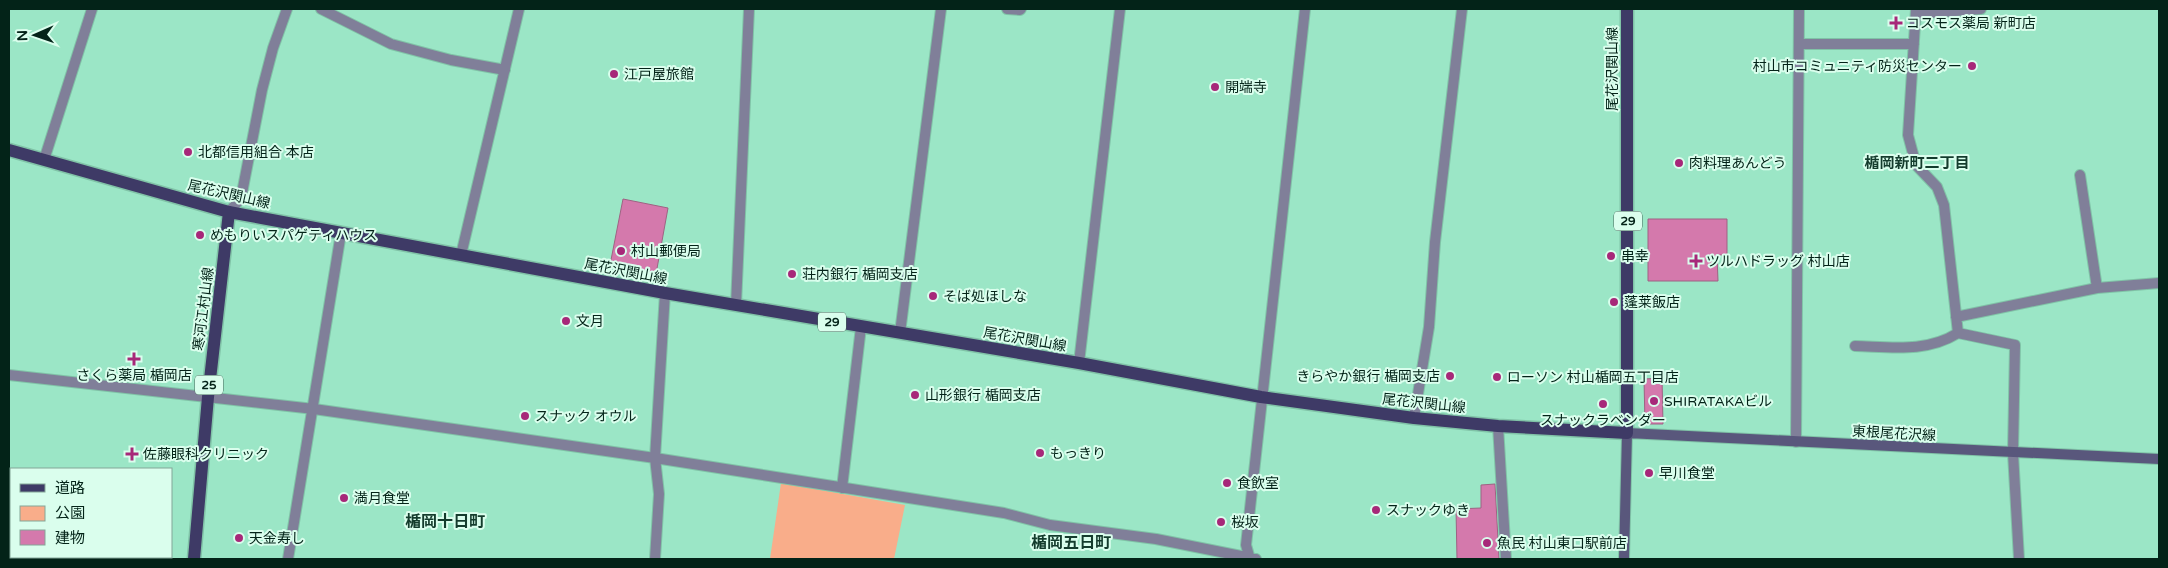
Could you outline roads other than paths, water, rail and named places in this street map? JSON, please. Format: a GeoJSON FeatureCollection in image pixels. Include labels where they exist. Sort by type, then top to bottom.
{"type":"FeatureCollection","features":[{"type":"Feature","properties":{"kind":"main road","name":"尾花沢関山線"},"geometry":{"type":"LineString","coordinates":[[9,150],[229,212],[664,293],[1079,363],[1262,397],[1414,418],[1498,426],[1627,433],[1627,9]]}},
{"type":"Feature","properties":{"kind":"main road","name":"寒河江村山線"},"geometry":{"type":"LineString","coordinates":[[194,559],[208,397],[229,212]]}},
{"type":"Feature","properties":{"kind":"main road","name":"東根尾花沢線"},"geometry":{"type":"LineString","coordinates":[[1627,433],[2159,459]]}},
{"type":"Feature","properties":{"kind":"main road"},"geometry":{"type":"LineString","coordinates":[[1624,559],[1627,433]]}},
{"type":"Feature","properties":{"kind":"street"},"geometry":{"type":"LineString","coordinates":[[44,160],[92,9]]}},
{"type":"Feature","properties":{"kind":"street"},"geometry":{"type":"LineString","coordinates":[[229,212],[241,198],[262,90],[287,9]]}},
{"type":"Feature","properties":{"kind":"street"},"geometry":{"type":"LineString","coordinates":[[321,9],[391,44],[451,60],[505,70]]}},
{"type":"Feature","properties":{"kind":"street"},"geometry":{"type":"LineString","coordinates":[[460,255],[520,9]]}},
{"type":"Feature","properties":{"kind":"street"},"geometry":{"type":"LineString","coordinates":[[736,305],[749,9]]}},
{"type":"Feature","properties":{"kind":"street"},"geometry":{"type":"LineString","coordinates":[[900,333],[940,9]]}},
{"type":"Feature","properties":{"kind":"street"},"geometry":{"type":"LineString","coordinates":[[1007,9],[1021,9]]}},
{"type":"Feature","properties":{"kind":"street"},"geometry":{"type":"LineString","coordinates":[[1079,363],[1120,9]]}},
{"type":"Feature","properties":{"kind":"street"},"geometry":{"type":"LineString","coordinates":[[1252,559],[1246,545],[1305,9]]}},
{"type":"Feature","properties":{"kind":"street"},"geometry":{"type":"LineString","coordinates":[[1414,418],[1429,327],[1435,242],[1462,9]]}},
{"type":"Feature","properties":{"kind":"street"},"geometry":{"type":"LineString","coordinates":[[1796,442],[1799,9]]}},
{"type":"Feature","properties":{"kind":"street"},"geometry":{"type":"LineString","coordinates":[[1958,333],[1944,205],[1937,187],[1916,165],[1908,135],[1916,11],[1981,9]]}},
{"type":"Feature","properties":{"kind":"street"},"geometry":{"type":"LineString","coordinates":[[1799,44],[1914,44]]}},
{"type":"Feature","properties":{"kind":"street"},"geometry":{"type":"LineString","coordinates":[[2080,175],[2097,288]]}},
{"type":"Feature","properties":{"kind":"street"},"geometry":{"type":"LineString","coordinates":[[288,559],[342,233]]}},
{"type":"Feature","properties":{"kind":"street"},"geometry":{"type":"LineString","coordinates":[[1956,318],[2097,288],[2159,283]]}},
{"type":"Feature","properties":{"kind":"street"},"geometry":{"type":"LineString","coordinates":[[655,559],[659,494],[655,458],[664,293]]}},
{"type":"Feature","properties":{"kind":"street"},"geometry":{"type":"LineString","coordinates":[[842,488],[861,327]]}},
{"type":"Feature","properties":{"kind":"street"},"geometry":{"type":"LineString","coordinates":[[1855,346],[1923,347],[1948,340],[1958,333],[2015,345],[2013,453],[2019,559]]}},
{"type":"Feature","properties":{"kind":"street"},"geometry":{"type":"LineString","coordinates":[[9,375],[314,409],[655,458],[1004,513],[1050,525],[1156,539],[1252,559]]}},
{"type":"Feature","properties":{"kind":"street"},"geometry":{"type":"LineString","coordinates":[[1498,426],[1506,559]]}},
{"type":"Feature","properties":{"kind":"place","name":"コスモス薬局 新町店"},"geometry":{"type":"Point","coordinates":[1896,23]}},
{"type":"Feature","properties":{"kind":"place","name":"村山市コミュニティ防災センター"},"geometry":{"type":"Point","coordinates":[1972,66]}},
{"type":"Feature","properties":{"kind":"place","name":"江戸屋旅館"},"geometry":{"type":"Point","coordinates":[614,74]}},
{"type":"Feature","properties":{"kind":"place","name":"開端寺"},"geometry":{"type":"Point","coordinates":[1215,87]}},
{"type":"Feature","properties":{"kind":"place","name":"北都信用組合 本店"},"geometry":{"type":"Point","coordinates":[188,152]}},
{"type":"Feature","properties":{"kind":"place","name":"肉料理あんどう"},"geometry":{"type":"Point","coordinates":[1679,163]}},
{"type":"Feature","properties":{"kind":"place","name":"めもりいスパゲティハウス"},"geometry":{"type":"Point","coordinates":[200,235]}},
{"type":"Feature","properties":{"kind":"place","name":"村山郵便局"},"geometry":{"type":"Point","coordinates":[621,251]}},
{"type":"Feature","properties":{"kind":"place","name":"串幸"},"geometry":{"type":"Point","coordinates":[1611,256]}},
{"type":"Feature","properties":{"kind":"place","name":"ツルハドラッグ 村山店"},"geometry":{"type":"Point","coordinates":[1696,261]}},
{"type":"Feature","properties":{"kind":"place","name":"荘内銀行 楯岡支店"},"geometry":{"type":"Point","coordinates":[792,274]}},
{"type":"Feature","properties":{"kind":"place","name":"そば処ほしな"},"geometry":{"type":"Point","coordinates":[933,296]}},
{"type":"Feature","properties":{"kind":"place","name":"蓬莱飯店"},"geometry":{"type":"Point","coordinates":[1614,302]}},
{"type":"Feature","properties":{"kind":"place","name":"文月"},"geometry":{"type":"Point","coordinates":[566,321]}},
{"type":"Feature","properties":{"kind":"place","name":"さくら薬局 楯岡店"},"geometry":{"type":"Point","coordinates":[134,359]}},
{"type":"Feature","properties":{"kind":"place","name":"きらやか銀行 楯岡支店"},"geometry":{"type":"Point","coordinates":[1450,376]}},
{"type":"Feature","properties":{"kind":"place","name":"ローソン 村山楯岡五丁目店"},"geometry":{"type":"Point","coordinates":[1497,377]}},
{"type":"Feature","properties":{"kind":"place","name":"山形銀行 楯岡支店"},"geometry":{"type":"Point","coordinates":[915,395]}},
{"type":"Feature","properties":{"kind":"place","name":"SHIRATAKAビル"},"geometry":{"type":"Point","coordinates":[1654,401]}},
{"type":"Feature","properties":{"kind":"place","name":"スナックラベンダー"},"geometry":{"type":"Point","coordinates":[1603,404]}},
{"type":"Feature","properties":{"kind":"place","name":"スナック オウル"},"geometry":{"type":"Point","coordinates":[525,416]}},
{"type":"Feature","properties":{"kind":"place","name":"もっきり"},"geometry":{"type":"Point","coordinates":[1040,453]}},
{"type":"Feature","properties":{"kind":"place","name":"佐藤眼科クリニック"},"geometry":{"type":"Point","coordinates":[132,454]}},
{"type":"Feature","properties":{"kind":"place","name":"早川食堂"},"geometry":{"type":"Point","coordinates":[1649,473]}},
{"type":"Feature","properties":{"kind":"place","name":"食飲室"},"geometry":{"type":"Point","coordinates":[1227,483]}},
{"type":"Feature","properties":{"kind":"place","name":"満月食堂"},"geometry":{"type":"Point","coordinates":[344,498]}},
{"type":"Feature","properties":{"kind":"place","name":"スナックゆき"},"geometry":{"type":"Point","coordinates":[1376,510]}},
{"type":"Feature","properties":{"kind":"place","name":"桜坂"},"geometry":{"type":"Point","coordinates":[1221,522]}},
{"type":"Feature","properties":{"kind":"place","name":"天金寿し"},"geometry":{"type":"Point","coordinates":[239,538]}},
{"type":"Feature","properties":{"kind":"place","name":"魚民 村山東口駅前店"},"geometry":{"type":"Point","coordinates":[1487,543]}},
{"type":"Feature","properties":{"kind":"district","name":"楯岡新町二丁目"},"geometry":{"type":"Point","coordinates":[1917,163]}},
{"type":"Feature","properties":{"kind":"district","name":"楯岡十日町"},"geometry":{"type":"Point","coordinates":[445,521]}},
{"type":"Feature","properties":{"kind":"district","name":"楯岡五日町"},"geometry":{"type":"Point","coordinates":[1071,542]}}]}
